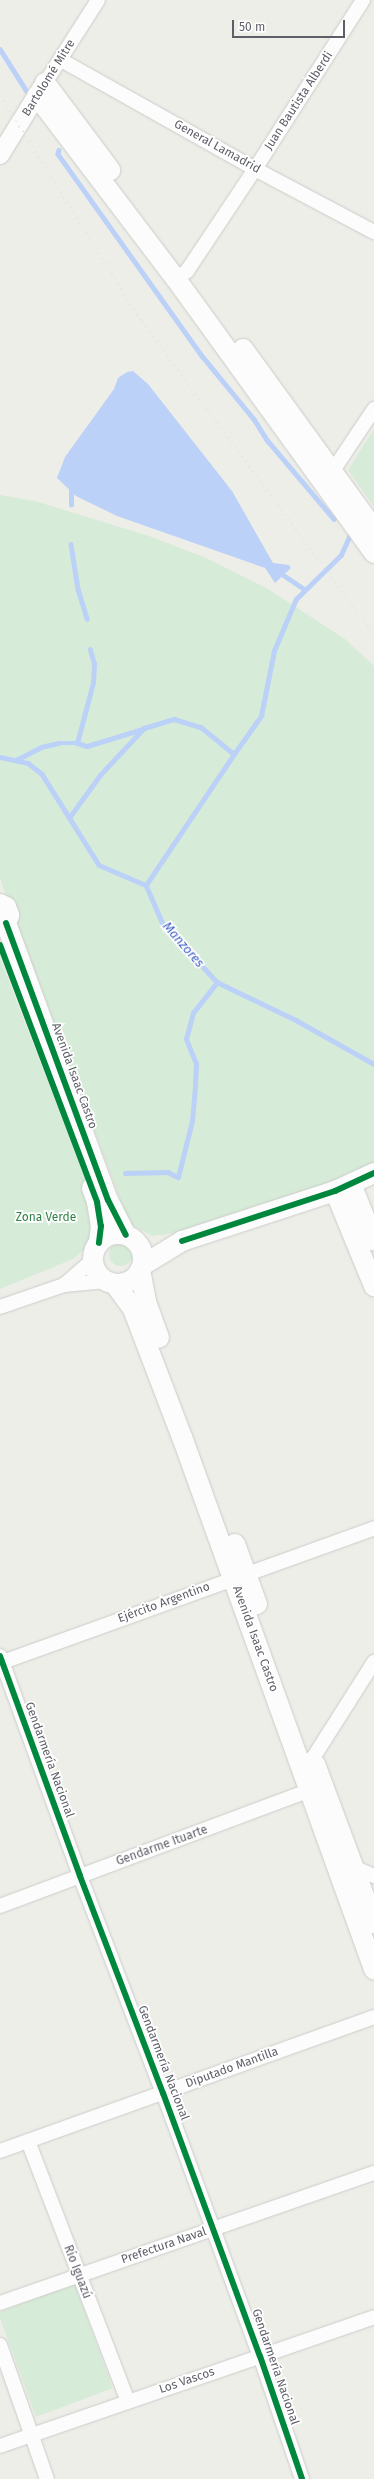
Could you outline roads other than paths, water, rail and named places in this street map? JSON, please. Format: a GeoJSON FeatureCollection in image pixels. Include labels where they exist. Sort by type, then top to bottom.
{"type":"FeatureCollection","features":[{"type":"Feature","properties":{"kind":"main road"},"geometry":{"type":"LineString","coordinates":[[41,90],[181,275],[326,476],[374,554]]}},
{"type":"Feature","properties":{"kind":"main road"},"geometry":{"type":"LineString","coordinates":[[326,476],[374,529]]}},
{"type":"Feature","properties":{"kind":"main road","name":"Avenida Isaac Castro"},"geometry":{"type":"LineString","coordinates":[[0,904],[8,911],[3,925],[108,1200],[131,1238]]}},
{"type":"Feature","properties":{"kind":"main road","name":"Avenida Isaac Castro"},"geometry":{"type":"LineString","coordinates":[[0,945],[97,1202],[101,1226],[96,1252]]}},
{"type":"Feature","properties":{"kind":"main road"},"geometry":{"type":"LineString","coordinates":[[182,1241],[131,1238],[112,1235],[96,1252],[95,1268],[110,1282],[131,1280],[142,1268],[182,1241],[343,1187],[374,1173]]}},
{"type":"Feature","properties":{"kind":"main road"},"geometry":{"type":"LineString","coordinates":[[343,1187],[374,1241]]}},
{"type":"Feature","properties":{"kind":"main road"},"geometry":{"type":"LineString","coordinates":[[343,1187],[374,1286]]}},
{"type":"Feature","properties":{"kind":"main road"},"geometry":{"type":"LineString","coordinates":[[131,1238],[142,1252],[142,1268]]}},
{"type":"Feature","properties":{"kind":"main road","name":"Avenida Isaac Castro"},"geometry":{"type":"LineString","coordinates":[[142,1268],[146,1302],[240,1576],[317,1788],[374,1969]]}},
{"type":"Feature","properties":{"kind":"main road","name":"Avenida Isaac Castro"},"geometry":{"type":"LineString","coordinates":[[110,1282],[133,1309],[240,1576]]}},
{"type":"Feature","properties":{"kind":"main road","name":"Avenida Isaac Castro"},"geometry":{"type":"LineString","coordinates":[[317,1788],[354,1867],[374,1923]]}},
{"type":"Feature","properties":{"kind":"street","name":"Bartolomé Mitre"},"geometry":{"type":"LineString","coordinates":[[0,155],[98,0]]}},
{"type":"Feature","properties":{"kind":"street","name":"Juan Bautista Alberdi"},"geometry":{"type":"LineString","coordinates":[[181,275],[255,169],[363,0]]}},
{"type":"Feature","properties":{"kind":"street","name":"General Lamadrid"},"geometry":{"type":"LineString","coordinates":[[60,60],[255,169],[374,232]]}},
{"type":"Feature","properties":{"kind":"street"},"geometry":{"type":"LineString","coordinates":[[326,476],[374,409]]}},
{"type":"Feature","properties":{"kind":"street"},"geometry":{"type":"LineString","coordinates":[[64,1285],[96,1252]]}},
{"type":"Feature","properties":{"kind":"street"},"geometry":{"type":"LineString","coordinates":[[0,1307],[64,1285],[110,1282]]}},
{"type":"Feature","properties":{"kind":"street","name":"Ejército Argentino"},"geometry":{"type":"LineString","coordinates":[[1,1661],[374,1528]]}},
{"type":"Feature","properties":{"kind":"street","name":"Gendarmería Nacional"},"geometry":{"type":"LineString","coordinates":[[1,1661],[260,2356],[302,2479]]}},
{"type":"Feature","properties":{"kind":"street"},"geometry":{"type":"LineString","coordinates":[[307,1761],[374,1663]]}},
{"type":"Feature","properties":{"kind":"street","name":"Gendarme Ituarte"},"geometry":{"type":"LineString","coordinates":[[0,1906],[317,1788]]}},
{"type":"Feature","properties":{"kind":"street"},"geometry":{"type":"LineString","coordinates":[[354,1867],[374,1876]]}},
{"type":"Feature","properties":{"kind":"street","name":"Diputado Mantilla"},"geometry":{"type":"LineString","coordinates":[[0,2151],[374,2017]]}},
{"type":"Feature","properties":{"kind":"street","name":"Río Iguazú"},"geometry":{"type":"LineString","coordinates":[[28,2141],[78,2276],[128,2401]]}},
{"type":"Feature","properties":{"kind":"street","name":"Prefectura Naval"},"geometry":{"type":"LineString","coordinates":[[0,2303],[374,2173]]}},
{"type":"Feature","properties":{"kind":"street","name":"Los Vascos"},"geometry":{"type":"LineString","coordinates":[[0,2446],[374,2317]]}},
{"type":"Feature","properties":{"kind":"street"},"geometry":{"type":"LineString","coordinates":[[0,2345],[48,2479]]}},
{"type":"Feature","properties":{"kind":"water"},"geometry":{"type":"Polygon","coordinates":[[[133,371],[148,384],[232,491],[273,563],[289,565],[291,568],[275,583],[265,568],[117,516],[76,496],[57,478],[65,457],[114,389],[118,378],[127,372],[133,371]]]}},
{"type":"Feature","properties":{"kind":"waterway"},"geometry":{"type":"LineString","coordinates":[[0,49],[26,90]]}},
{"type":"Feature","properties":{"kind":"waterway"},"geometry":{"type":"LineString","coordinates":[[59,150],[58,154],[203,357],[254,419],[268,441],[334,519]]}},
{"type":"Feature","properties":{"kind":"waterway"},"geometry":{"type":"LineString","coordinates":[[71,486],[71,505]]}},
{"type":"Feature","properties":{"kind":"waterway"},"geometry":{"type":"LineString","coordinates":[[69,818],[100,775],[144,728],[174,719],[201,727],[234,754],[261,716],[274,651],[296,599],[341,555],[351,533]]}},
{"type":"Feature","properties":{"kind":"waterway"},"geometry":{"type":"LineString","coordinates":[[71,544],[78,589],[87,619]]}},
{"type":"Feature","properties":{"kind":"waterway"},"geometry":{"type":"LineString","coordinates":[[279,572],[304,589]]}},
{"type":"Feature","properties":{"kind":"waterway"},"geometry":{"type":"LineString","coordinates":[[16,760],[41,747],[59,743],[77,743],[93,683],[94,664],[90,650]]}},
{"type":"Feature","properties":{"kind":"waterway"},"geometry":{"type":"LineString","coordinates":[[77,743],[87,746],[143,729]]}},
{"type":"Feature","properties":{"kind":"waterway"},"geometry":{"type":"LineString","coordinates":[[146,885],[234,754]]}},
{"type":"Feature","properties":{"kind":"waterway","name":"Manzores"},"geometry":{"type":"LineString","coordinates":[[0,757],[28,763],[42,774],[99,865],[146,885],[163,924],[217,982],[296,1020],[374,1064]]}},
{"type":"Feature","properties":{"kind":"waterway"},"geometry":{"type":"LineString","coordinates":[[125,1173],[168,1172],[178,1177],[192,1121],[195,1084],[196,1064],[186,1039],[193,1013],[217,982]]}},
{"type":"Feature","properties":{"kind":"railway"},"geometry":{"type":"LineString","coordinates":[[0,95],[142,321],[374,634]]}},
{"type":"Feature","properties":{"kind":"park label","name":"Zona Verde"},"geometry":{"type":"Point","coordinates":[46,1218]}}]}
